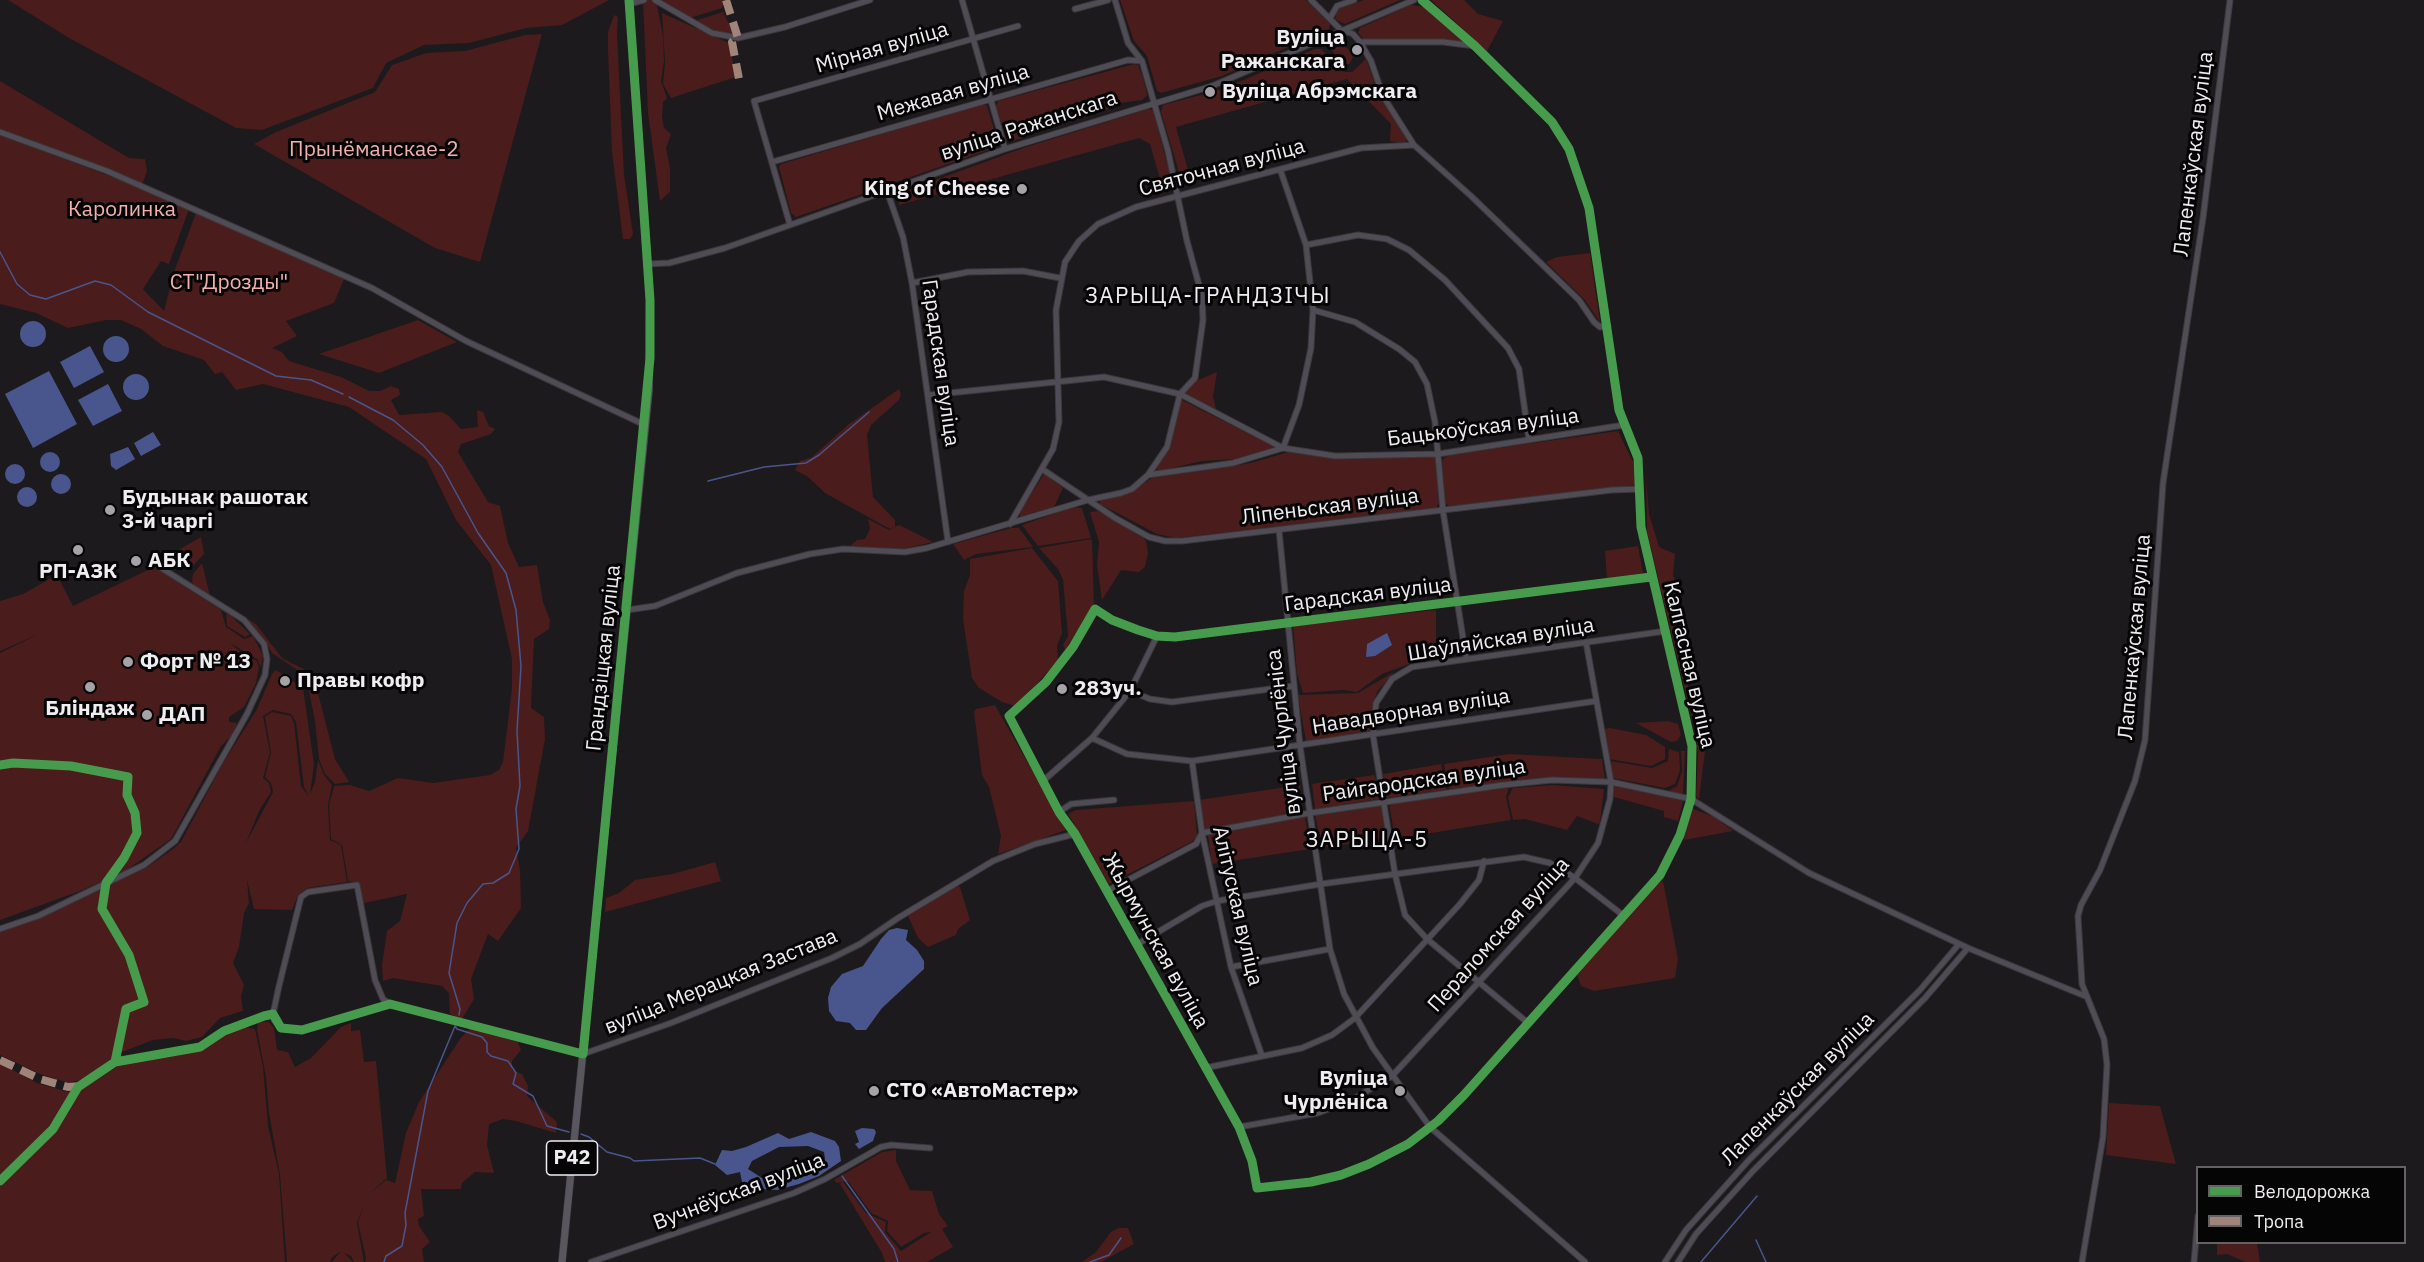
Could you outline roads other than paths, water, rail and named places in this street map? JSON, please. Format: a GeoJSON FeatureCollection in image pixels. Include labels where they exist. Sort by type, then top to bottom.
{"type":"FeatureCollection","features":[{"type":"Feature","properties":{"kind":"main road","name":"Р42"},"geometry":{"type":"LineString","coordinates":[[629,2],[648,264]]}},
{"type":"Feature","properties":{"kind":"main road","name":"Грандзіцкая вуліца"},"geometry":{"type":"LineString","coordinates":[[562,1262],[645,425],[651,324],[648,264]]}},
{"type":"Feature","properties":{"kind":"street"},"geometry":{"type":"LineString","coordinates":[[629,2],[644,0]]}},
{"type":"Feature","properties":{"kind":"street"},"geometry":{"type":"LineString","coordinates":[[655,0],[712,33],[738,38],[786,27],[870,0]]}},
{"type":"Feature","properties":{"kind":"street"},"geometry":{"type":"LineString","coordinates":[[962,0],[1005,149]]}},
{"type":"Feature","properties":{"kind":"street"},"geometry":{"type":"LineString","coordinates":[[1075,9],[1108,0]]}},
{"type":"Feature","properties":{"kind":"street"},"geometry":{"type":"LineString","coordinates":[[627,610],[655,606],[737,573],[810,554],[843,549],[905,552],[948,542],[1132,489],[1148,475],[1167,447],[1180,394],[1195,378],[1203,320],[1202,296],[1155,102],[1142,61],[1128,43],[1115,0]]}},
{"type":"Feature","properties":{"kind":"street"},"geometry":{"type":"LineString","coordinates":[[1311,0],[1341,30],[1353,34],[1360,42],[1371,61],[1383,96],[1414,145],[1471,196],[1579,300],[1594,322],[1600,327],[1608,326]]}},
{"type":"Feature","properties":{"kind":"street"},"geometry":{"type":"LineString","coordinates":[[1330,18],[1337,6],[1354,0]]}},
{"type":"Feature","properties":{"kind":"street","name":"Калгасная вуліца"},"geometry":{"type":"LineString","coordinates":[[1257,1188],[1311,1182],[1341,1175],[1408,1144],[1430,1126],[1464,1095],[1660,875],[1680,835],[1691,799],[1692,746],[1641,527],[1638,458],[1619,410],[1589,208],[1569,149],[1552,122],[1475,46],[1422,0]]}},
{"type":"Feature","properties":{"kind":"street","name":"Лапенкаўская вуліца"},"geometry":{"type":"LineString","coordinates":[[2082,1262],[2100,1156],[2106,1082],[2104,1039],[2085,996],[2078,946],[2078,916],[2081,905],[2100,870],[2135,781],[2145,740],[2163,483],[2205,206],[2230,0]]}},
{"type":"Feature","properties":{"kind":"street","name":"вуліца Ражанскага"},"geometry":{"type":"LineString","coordinates":[[648,264],[692,258],[1005,149],[1231,79],[1411,1]]}},
{"type":"Feature","properties":{"kind":"street","name":"Мірная вуліца"},"geometry":{"type":"LineString","coordinates":[[772,162],[754,101],[1017,26]]}},
{"type":"Feature","properties":{"kind":"street"},"geometry":{"type":"LineString","coordinates":[[1360,42],[1443,42],[1475,46]]}},
{"type":"Feature","properties":{"kind":"street","name":"Межавая вуліца"},"geometry":{"type":"LineString","coordinates":[[772,162],[1128,60],[1142,61]]}},
{"type":"Feature","properties":{"kind":"street"},"geometry":{"type":"LineString","coordinates":[[0,132],[107,171],[372,288],[466,340],[645,425]]}},
{"type":"Feature","properties":{"kind":"street","name":"Святочная вуліца"},"geometry":{"type":"LineString","coordinates":[[1010,524],[1053,449],[1059,422],[1056,310],[1060,278],[1065,262],[1079,241],[1098,224],[1136,207],[1361,148],[1414,145]]}},
{"type":"Feature","properties":{"kind":"street"},"geometry":{"type":"LineString","coordinates":[[772,162],[790,225]]}},
{"type":"Feature","properties":{"kind":"street"},"geometry":{"type":"LineString","coordinates":[[1148,475],[1233,463],[1283,448],[1302,394],[1311,348],[1312,310],[1306,244],[1280,169]]}},
{"type":"Feature","properties":{"kind":"street","name":"Гарадская вуліца"},"geometry":{"type":"LineString","coordinates":[[887,191],[903,237],[912,283],[930,395],[948,542]]}},
{"type":"Feature","properties":{"kind":"street"},"geometry":{"type":"LineString","coordinates":[[1306,244],[1358,235],[1387,239],[1409,250],[1445,280],[1501,340],[1519,369],[1529,440]]}},
{"type":"Feature","properties":{"kind":"street"},"geometry":{"type":"LineString","coordinates":[[912,283],[968,272],[1023,271],[1060,278]]}},
{"type":"Feature","properties":{"kind":"street"},"geometry":{"type":"LineString","coordinates":[[1312,310],[1355,322],[1415,362],[1427,384],[1438,454],[1443,511],[1466,657]]}},
{"type":"Feature","properties":{"kind":"street","name":"Бацькоўская вуліца"},"geometry":{"type":"LineString","coordinates":[[930,395],[1104,377],[1180,394],[1283,448],[1335,456],[1438,454],[1624,425]]}},
{"type":"Feature","properties":{"kind":"street","name":"Ліпеньская вуліца"},"geometry":{"type":"LineString","coordinates":[[1042,469],[1149,537],[1165,541],[1279,530],[1612,490],[1641,489]]}},
{"type":"Feature","properties":{"kind":"street","name":"вуліца Чурлёніса"},"geometry":{"type":"LineString","coordinates":[[1279,530],[1300,746],[1330,949],[1340,983],[1355,1018],[1392,1076],[1430,1126],[1585,1262]]}},
{"type":"Feature","properties":{"kind":"street"},"geometry":{"type":"LineString","coordinates":[[0,928],[38,916],[144,865],[175,841],[247,714],[265,675],[267,659],[264,644],[244,620],[155,564]]}},
{"type":"Feature","properties":{"kind":"street","name":"Гарадская вуліца"},"geometry":{"type":"LineString","coordinates":[[1009,716],[1046,682],[1073,646],[1095,609],[1112,620],[1157,636],[1187,636],[1651,577]]}},
{"type":"Feature","properties":{"kind":"street","name":"Шаўляйская вуліца"},"geometry":{"type":"LineString","coordinates":[[1528,1023],[1428,939],[1405,915],[1395,874],[1373,735],[1376,703],[1392,679],[1412,667],[1466,657],[1665,631]]}},
{"type":"Feature","properties":{"kind":"street"},"geometry":{"type":"LineString","coordinates":[[1043,781],[1092,738],[1130,691],[1157,636]]}},
{"type":"Feature","properties":{"kind":"street","name":"Пераломская вуліца"},"geometry":{"type":"LineString","coordinates":[[1239,1127],[1318,1113],[1352,1100],[1392,1076],[1575,878],[1598,843],[1609,810],[1611,782],[1586,642]]}},
{"type":"Feature","properties":{"kind":"street"},"geometry":{"type":"LineString","coordinates":[[1130,691],[1150,699],[1172,702],[1293,686]]}},
{"type":"Feature","properties":{"kind":"street","name":"Навадворная вуліца"},"geometry":{"type":"LineString","coordinates":[[1092,738],[1128,754],[1192,761],[1596,701]]}},
{"type":"Feature","properties":{"kind":"street","name":"Жырмунская вуліца"},"geometry":{"type":"LineString","coordinates":[[1009,716],[1059,812],[1075,834],[1239,1127],[1252,1161],[1257,1188]]}},
{"type":"Feature","properties":{"kind":"street","name":"Алітуская вуліца"},"geometry":{"type":"LineString","coordinates":[[1192,761],[1202,833],[1231,967],[1262,1056]]}},
{"type":"Feature","properties":{"kind":"street","name":"Райгародская вуліца"},"geometry":{"type":"LineString","coordinates":[[1202,833],[1384,801],[1532,782],[1611,782],[1691,799]]}},
{"type":"Feature","properties":{"kind":"street"},"geometry":{"type":"LineString","coordinates":[[1691,799],[1809,873],[1959,944],[2085,996]]}},
{"type":"Feature","properties":{"kind":"street"},"geometry":{"type":"LineString","coordinates":[[1059,812],[1071,804],[1114,800]]}},
{"type":"Feature","properties":{"kind":"street"},"geometry":{"type":"LineString","coordinates":[[1107,891],[1196,844],[1202,833]]}},
{"type":"Feature","properties":{"kind":"street","name":"вуліца Мерацкая Застава"},"geometry":{"type":"LineString","coordinates":[[390,1004],[583,1054],[671,1023],[851,950],[993,861],[1035,844],[1075,834]]}},
{"type":"Feature","properties":{"kind":"street"},"geometry":{"type":"LineString","coordinates":[[1136,945],[1202,906],[1216,901],[1321,884],[1524,857],[1550,863],[1575,878],[1624,916]]}},
{"type":"Feature","properties":{"kind":"street"},"geometry":{"type":"LineString","coordinates":[[1205,1068],[1302,1048],[1332,1035],[1355,1018],[1479,880],[1484,861]]}},
{"type":"Feature","properties":{"kind":"street"},"geometry":{"type":"LineString","coordinates":[[357,885],[375,980],[383,999],[390,1004],[302,1030],[281,1028],[274,1020],[279,986],[302,897],[309,892],[357,885]]}},
{"type":"Feature","properties":{"kind":"street","name":"Лапенкаўская вуліца"},"geometry":{"type":"LineString","coordinates":[[1665,1262],[1686,1230],[1748,1161],[1920,990],[1959,944]]}},
{"type":"Feature","properties":{"kind":"street","name":"Лапенкаўская вуліца"},"geometry":{"type":"LineString","coordinates":[[1678,1262],[1696,1234],[1753,1172],[1925,998],[1968,948]]}},
{"type":"Feature","properties":{"kind":"street"},"geometry":{"type":"LineString","coordinates":[[1231,967],[1330,949]]}},
{"type":"Feature","properties":{"kind":"street","name":"Вучнёўская вуліца"},"geometry":{"type":"LineString","coordinates":[[591,1262],[794,1193],[825,1179],[881,1147],[891,1145],[930,1148]]}},
{"type":"Feature","properties":{"kind":"street"},"geometry":{"type":"LineString","coordinates":[[2194,1262],[2196,1239]]}},
{"type":"Feature","properties":{"kind":"water"},"geometry":{"type":"Polygon","coordinates":[[[33,321],[42,325],[46,334],[42,343],[33,347],[24,343],[20,334],[24,325],[33,321]]]}},
{"type":"Feature","properties":{"kind":"water"},"geometry":{"type":"Polygon","coordinates":[[[116,336],[125,340],[129,349],[125,358],[116,362],[107,358],[103,349],[107,340],[116,336]]]}},
{"type":"Feature","properties":{"kind":"water"},"geometry":{"type":"Polygon","coordinates":[[[90,346],[104,372],[74,388],[60,362],[90,346]]]}},
{"type":"Feature","properties":{"kind":"water"},"geometry":{"type":"Polygon","coordinates":[[[49,371],[77,424],[33,448],[5,394],[49,371]]]}},
{"type":"Feature","properties":{"kind":"water"},"geometry":{"type":"Polygon","coordinates":[[[136,374],[145,378],[149,387],[145,396],[136,400],[127,396],[123,387],[127,378],[136,374]]]}},
{"type":"Feature","properties":{"kind":"water"},"geometry":{"type":"Polygon","coordinates":[[[108,384],[122,411],[93,426],[78,400],[108,384]]]}},
{"type":"Feature","properties":{"kind":"water"},"geometry":{"type":"Polygon","coordinates":[[[153,432],[161,445],[141,456],[134,443],[153,432]]]}},
{"type":"Feature","properties":{"kind":"water"},"geometry":{"type":"Polygon","coordinates":[[[128,447],[135,459],[116,470],[111,466],[110,454],[128,447]]]}},
{"type":"Feature","properties":{"kind":"water"},"geometry":{"type":"Polygon","coordinates":[[[50,452],[57,455],[60,462],[57,469],[50,472],[43,469],[40,462],[43,455],[50,452]]]}},
{"type":"Feature","properties":{"kind":"water"},"geometry":{"type":"Polygon","coordinates":[[[15,464],[22,467],[25,474],[22,481],[15,484],[8,481],[5,474],[8,467],[15,464]]]}},
{"type":"Feature","properties":{"kind":"water"},"geometry":{"type":"Polygon","coordinates":[[[61,474],[68,477],[71,484],[68,491],[61,494],[54,491],[51,484],[54,477],[61,474]]]}},
{"type":"Feature","properties":{"kind":"water"},"geometry":{"type":"Polygon","coordinates":[[[27,487],[34,490],[37,497],[34,504],[27,507],[20,504],[17,497],[20,490],[27,487]]]}},
{"type":"Feature","properties":{"kind":"water"},"geometry":{"type":"Polygon","coordinates":[[[1387,633],[1392,645],[1375,656],[1366,657],[1367,644],[1387,633]]]}},
{"type":"Feature","properties":{"kind":"water"},"geometry":{"type":"Polygon","coordinates":[[[897,928],[908,930],[906,940],[917,950],[924,961],[924,969],[882,1008],[866,1030],[856,1030],[850,1023],[836,1021],[829,1011],[828,998],[831,987],[842,974],[863,966],[889,930],[897,928]]]}},
{"type":"Feature","properties":{"kind":"water"},"geometry":{"type":"Polygon","coordinates":[[[862,1128],[874,1129],[876,1132],[873,1141],[859,1149],[855,1144],[859,1142],[855,1131],[862,1128]]]}},
{"type":"Feature","properties":{"kind":"water"},"geometry":{"type":"Polygon","coordinates":[[[811,1132],[835,1141],[839,1147],[841,1161],[819,1176],[777,1190],[749,1188],[742,1182],[740,1172],[727,1175],[715,1165],[722,1150],[732,1151],[746,1147],[778,1133],[789,1139],[811,1132]],[[808,1146],[779,1147],[752,1161],[748,1169],[762,1178],[825,1159],[824,1152],[808,1146]]]}},
{"type":"Feature","properties":{"kind":"waterway"},"geometry":{"type":"LineString","coordinates":[[0,252],[17,284],[30,295],[46,299],[95,281],[111,285],[148,312],[276,376],[311,380],[343,394]]}},
{"type":"Feature","properties":{"kind":"waterway"},"geometry":{"type":"LineString","coordinates":[[349,397],[393,420],[423,445],[442,467],[478,533],[506,573],[516,610],[521,666],[517,731],[520,786],[516,809],[519,849],[509,873],[493,883],[483,884],[467,903],[457,923],[449,973],[460,1009],[459,1015]]}},
{"type":"Feature","properties":{"kind":"waterway"},"geometry":{"type":"LineString","coordinates":[[708,481],[764,467],[806,463],[819,455],[869,412]]}},
{"type":"Feature","properties":{"kind":"waterway"},"geometry":{"type":"LineString","coordinates":[[384,1262],[386,1256],[402,1246],[406,1225],[405,1213],[428,1091],[455,1026],[457,1029],[482,1037],[487,1043],[487,1052],[491,1056],[508,1061],[516,1073],[513,1084],[533,1096],[547,1126],[569,1132]]}},
{"type":"Feature","properties":{"kind":"waterway"},"geometry":{"type":"LineString","coordinates":[[581,1134],[589,1137],[607,1152],[634,1161],[700,1158],[715,1164]]}},
{"type":"Feature","properties":{"kind":"waterway"},"geometry":{"type":"LineString","coordinates":[[842,1176],[894,1249],[898,1262]]}},
{"type":"Feature","properties":{"kind":"waterway"},"geometry":{"type":"LineString","coordinates":[[1701,1262],[1757,1196]]}},
{"type":"Feature","properties":{"kind":"waterway"},"geometry":{"type":"LineString","coordinates":[[1090,1262],[1109,1255],[1121,1238]]}},
{"type":"Feature","properties":{"kind":"waterway"},"geometry":{"type":"LineString","coordinates":[[1756,1240],[1766,1262]]}},
{"type":"Feature","properties":{"kind":"place","name":"Вуліца Ражанскага"},"geometry":{"type":"Point","coordinates":[1357,50]}},
{"type":"Feature","properties":{"kind":"place","name":"Вуліца Абрэмскага"},"geometry":{"type":"Point","coordinates":[1210,92]}},
{"type":"Feature","properties":{"kind":"place","name":"King of Cheese"},"geometry":{"type":"Point","coordinates":[1022,189]}},
{"type":"Feature","properties":{"kind":"place","name":"Будынак рашотак 3-й чаргі"},"geometry":{"type":"Point","coordinates":[110,510]}},
{"type":"Feature","properties":{"kind":"place","name":"РП-АЗК"},"geometry":{"type":"Point","coordinates":[78,550]}},
{"type":"Feature","properties":{"kind":"place","name":"АБК"},"geometry":{"type":"Point","coordinates":[136,561]}},
{"type":"Feature","properties":{"kind":"place","name":"Форт № 13"},"geometry":{"type":"Point","coordinates":[128,662]}},
{"type":"Feature","properties":{"kind":"place","name":"Правы кофр"},"geometry":{"type":"Point","coordinates":[285,681]}},
{"type":"Feature","properties":{"kind":"place","name":"Бліндаж"},"geometry":{"type":"Point","coordinates":[90,687]}},
{"type":"Feature","properties":{"kind":"place","name":"283уч."},"geometry":{"type":"Point","coordinates":[1062,689]}},
{"type":"Feature","properties":{"kind":"place","name":"ДАП"},"geometry":{"type":"Point","coordinates":[147,715]}},
{"type":"Feature","properties":{"kind":"place","name":"СТО «АвтоМастер»"},"geometry":{"type":"Point","coordinates":[874,1091]}},
{"type":"Feature","properties":{"kind":"place","name":"Вуліца Чурлёніса"},"geometry":{"type":"Point","coordinates":[1400,1091]}},
{"type":"Feature","properties":{"kind":"district","name":"ЗАРЫЦА-ГРАНДЗІЧЫ"},"geometry":{"type":"Point","coordinates":[1208,297]}},
{"type":"Feature","properties":{"kind":"district","name":"ЗАРЫЦА-5"},"geometry":{"type":"Point","coordinates":[1367,841]}},
{"type":"Feature","properties":{"kind":"park label","name":"Прынёманскае-2"},"geometry":{"type":"Point","coordinates":[374,150]}},
{"type":"Feature","properties":{"kind":"park label","name":"Каролинка"},"geometry":{"type":"Point","coordinates":[122,210]}},
{"type":"Feature","properties":{"kind":"park label","name":"СТ\"Дрозды\""},"geometry":{"type":"Point","coordinates":[229,283]}}]}
